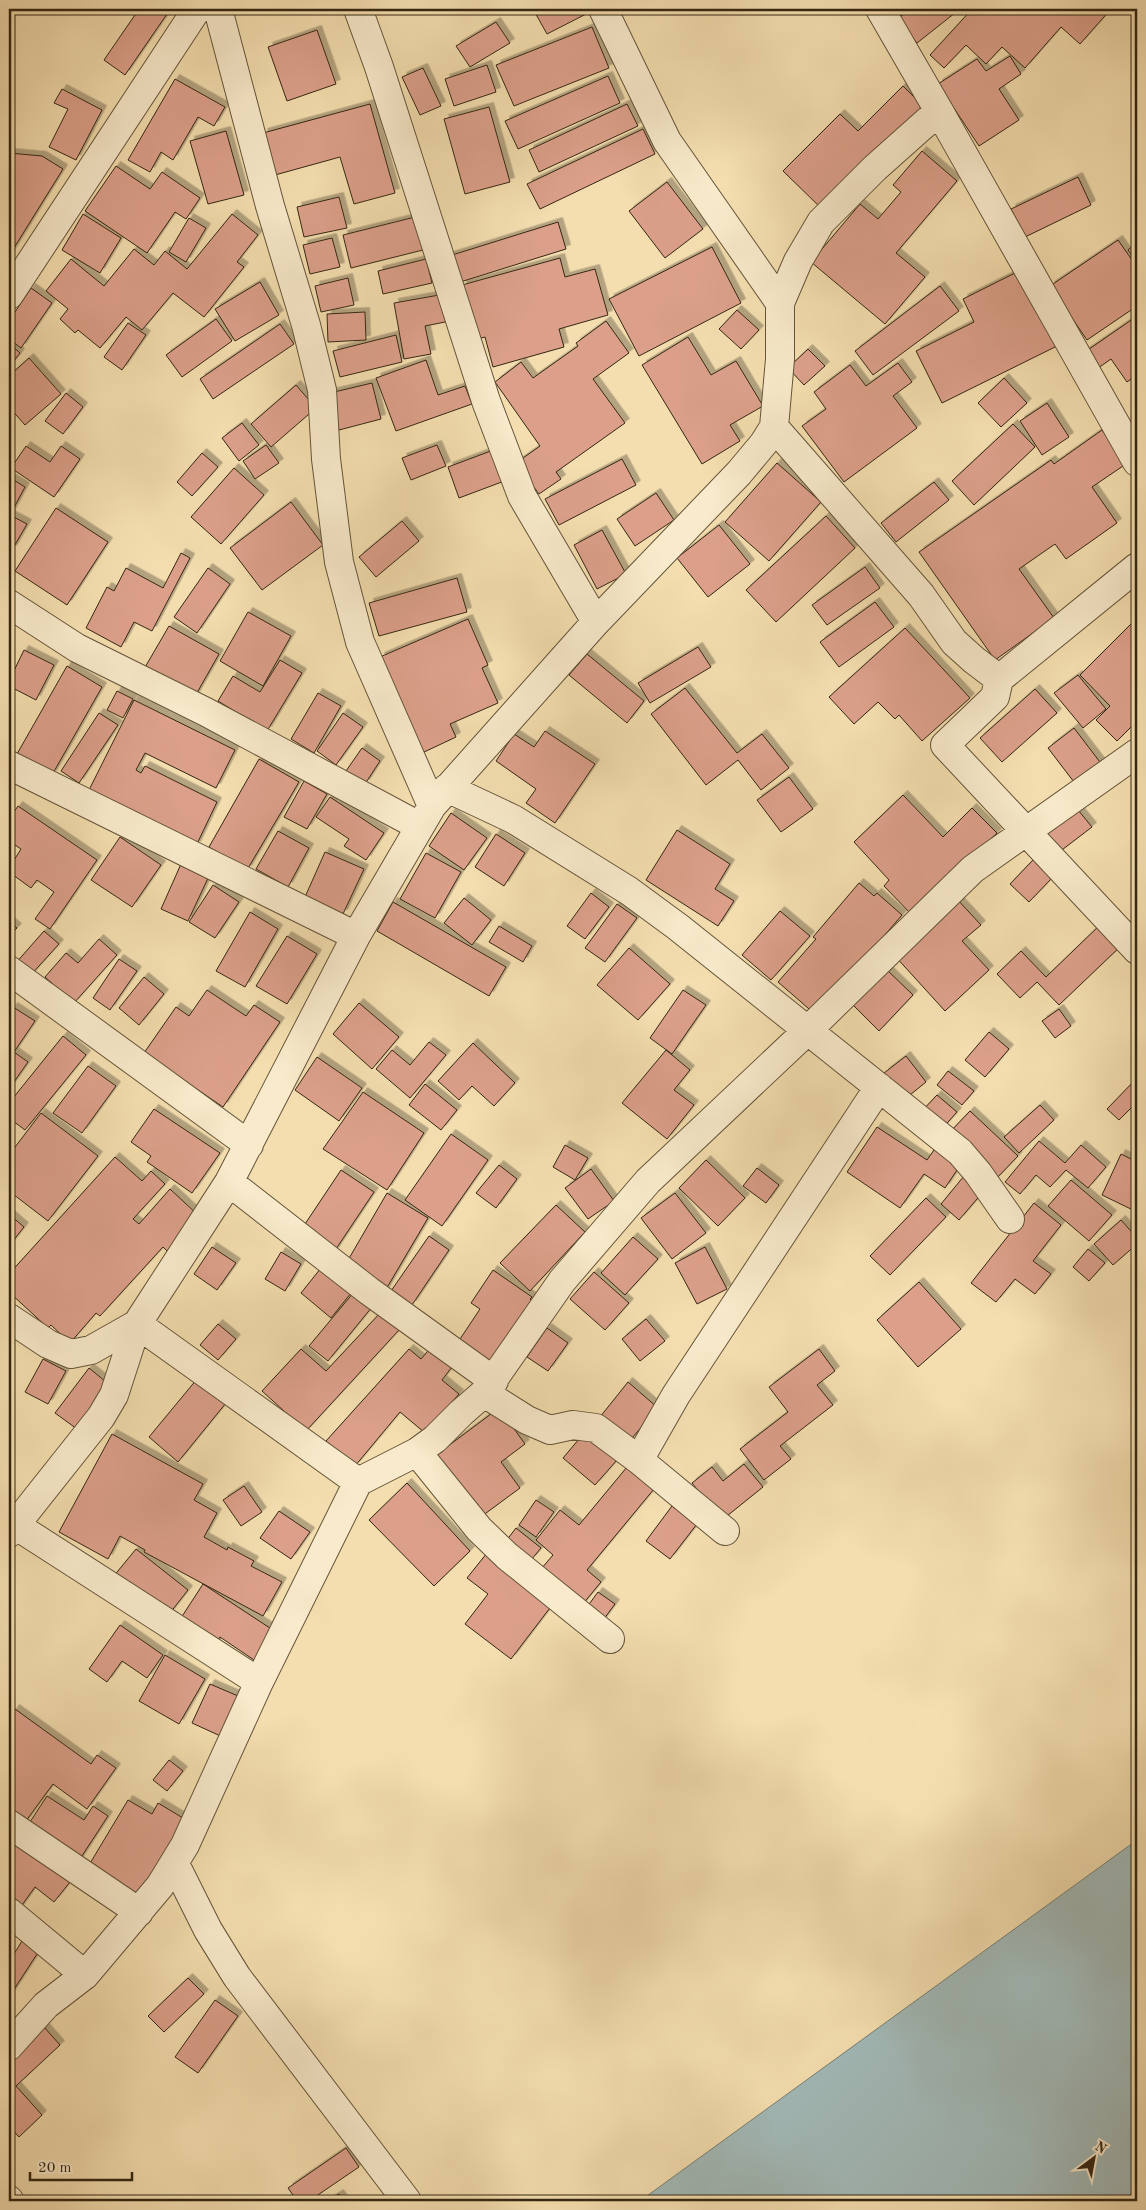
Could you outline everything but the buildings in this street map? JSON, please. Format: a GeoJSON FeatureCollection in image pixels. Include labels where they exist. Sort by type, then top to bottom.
{"type":"FeatureCollection","features":[{"type":"Feature","properties":{"kind":"street"},"geometry":{"type":"LineString","coordinates":[[9,295],[197,9]]}},
{"type":"Feature","properties":{"kind":"street"},"geometry":{"type":"LineString","coordinates":[[218,9],[270,206],[306,325],[322,390],[326,459],[339,562],[360,642],[433,806]]}},
{"type":"Feature","properties":{"kind":"street"},"geometry":{"type":"LineString","coordinates":[[358,9],[382,77],[486,401],[522,496],[596,622]]}},
{"type":"Feature","properties":{"kind":"street"},"geometry":{"type":"LineString","coordinates":[[603,9],[667,141],[780,303]]}},
{"type":"Feature","properties":{"kind":"street"},"geometry":{"type":"LineString","coordinates":[[880,9],[1137,462]]}},
{"type":"Feature","properties":{"kind":"street"},"geometry":{"type":"LineString","coordinates":[[259,1682],[12,1529],[101,1417],[114,1395],[136,1324],[229,1182],[356,936],[433,806],[596,622],[739,473],[764,443],[774,427],[780,359],[780,303],[798,261],[821,222],[875,168],[939,111]]}},
{"type":"Feature","properties":{"kind":"street"},"geometry":{"type":"LineString","coordinates":[[774,427],[921,595],[954,642],[999,679]]}},
{"type":"Feature","properties":{"kind":"street"},"geometry":{"type":"LineString","coordinates":[[1137,567],[999,679],[995,697],[945,745],[1026,829],[1137,950]]}},
{"type":"Feature","properties":{"kind":"street"},"geometry":{"type":"LineString","coordinates":[[9,604],[76,648],[206,712],[433,806],[513,819],[629,891],[678,927],[960,1152],[978,1173],[1010,1219]]}},
{"type":"Feature","properties":{"kind":"street"},"geometry":{"type":"LineString","coordinates":[[9,2046],[46,2005],[85,1975],[139,1912],[175,1864],[259,1682],[358,1482],[417,1452],[435,1439],[489,1387],[562,1281],[648,1181],[807,1031],[973,869],[1026,829],[1137,753]]}},
{"type":"Feature","properties":{"kind":"street"},"geometry":{"type":"LineString","coordinates":[[9,765],[356,936]]}},
{"type":"Feature","properties":{"kind":"street"},"geometry":{"type":"LineString","coordinates":[[9,970],[248,1146]]}},
{"type":"Feature","properties":{"kind":"street"},"geometry":{"type":"LineString","coordinates":[[639,1460],[676,1395],[879,1087]]}},
{"type":"Feature","properties":{"kind":"street"},"geometry":{"type":"LineString","coordinates":[[229,1182],[369,1291],[489,1387],[527,1420],[550,1430],[573,1425],[596,1428],[639,1460],[725,1531]]}},
{"type":"Feature","properties":{"kind":"street"},"geometry":{"type":"LineString","coordinates":[[9,1318],[48,1344],[71,1354],[91,1350],[136,1324]]}},
{"type":"Feature","properties":{"kind":"street"},"geometry":{"type":"LineString","coordinates":[[136,1324],[358,1482]]}},
{"type":"Feature","properties":{"kind":"street"},"geometry":{"type":"LineString","coordinates":[[417,1452],[479,1530],[507,1556],[610,1639]]}},
{"type":"Feature","properties":{"kind":"street"},"geometry":{"type":"LineString","coordinates":[[9,1824],[139,1912]]}},
{"type":"Feature","properties":{"kind":"street"},"geometry":{"type":"LineString","coordinates":[[175,1864],[208,1930],[237,1977],[407,2201]]}},
{"type":"Feature","properties":{"kind":"street"},"geometry":{"type":"LineString","coordinates":[[9,1912],[85,1975]]}},
{"type":"Feature","properties":{"kind":"water"},"geometry":{"type":"Polygon","coordinates":[[[1137,1840],[1137,2201],[640,2201],[1137,1840]]]}}]}
